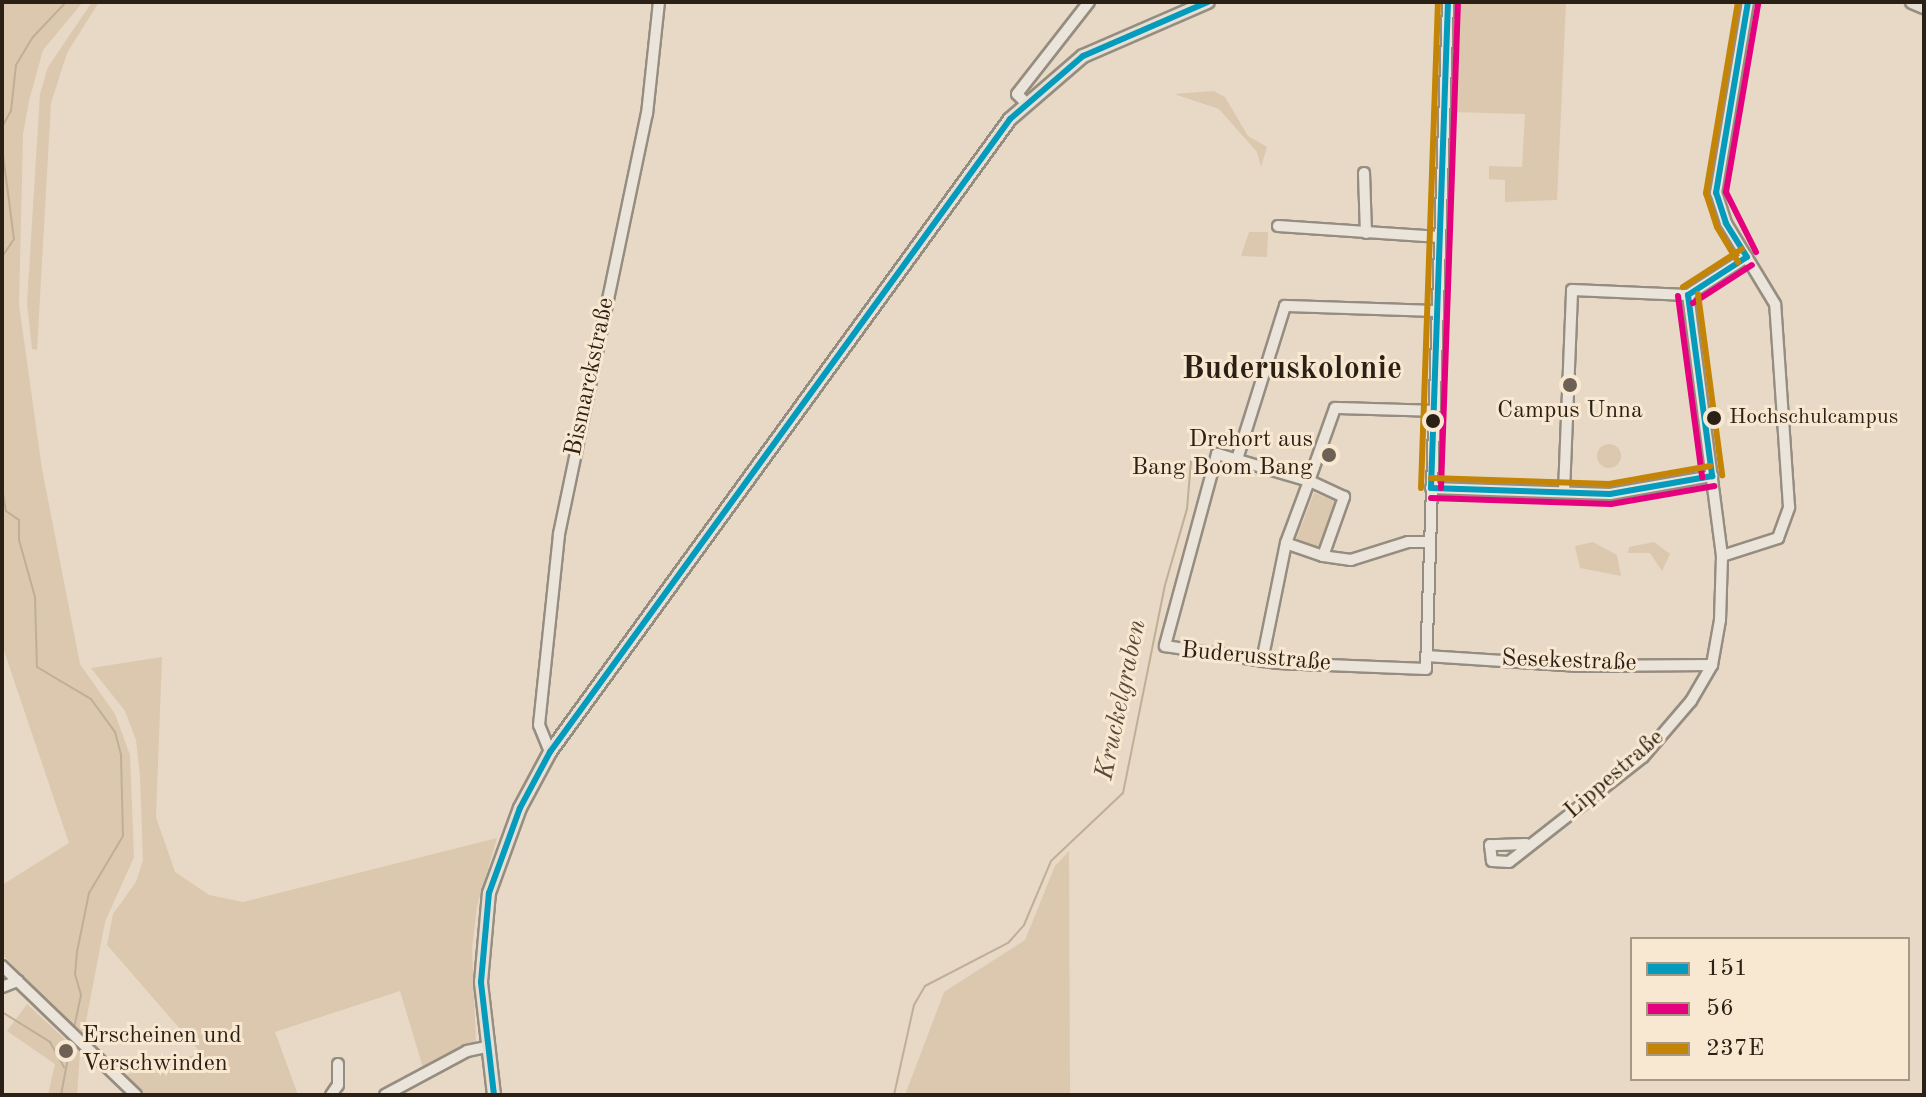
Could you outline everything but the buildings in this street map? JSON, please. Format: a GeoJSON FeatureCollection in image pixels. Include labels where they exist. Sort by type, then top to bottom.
{"type":"FeatureCollection","features":[{"type":"Feature","properties":{"kind":"main road"},"geometry":{"type":"LineString","coordinates":[[494,1095],[486,1047],[482,963],[489,893],[520,808],[550,752],[886,285],[1025,102],[1083,56],[1208,2]]}},
{"type":"Feature","properties":{"kind":"main road"},"geometry":{"type":"LineString","coordinates":[[1912,2],[1924,7]]}},
{"type":"Feature","properties":{"kind":"street","name":"Bismarckstraße"},"geometry":{"type":"LineString","coordinates":[[550,752],[539,725],[559,534],[647,114],[659,2]]}},
{"type":"Feature","properties":{"kind":"street"},"geometry":{"type":"LineString","coordinates":[[1025,102],[1017,94],[1089,2]]}},
{"type":"Feature","properties":{"kind":"street"},"geometry":{"type":"LineString","coordinates":[[1426,656],[1448,2]]}},
{"type":"Feature","properties":{"kind":"street"},"geometry":{"type":"LineString","coordinates":[[1722,556],[1766,545],[1785,530],[1788,519],[1779,321],[1769,290],[1726,223],[1716,193],[1748,2]]}},
{"type":"Feature","properties":{"kind":"street"},"geometry":{"type":"LineString","coordinates":[[1364,173],[1366,233]]}},
{"type":"Feature","properties":{"kind":"street"},"geometry":{"type":"LineString","coordinates":[[1278,226],[1440,237]]}},
{"type":"Feature","properties":{"kind":"street"},"geometry":{"type":"LineString","coordinates":[[1564,492],[1572,290],[1688,295],[1747,257]]}},
{"type":"Feature","properties":{"kind":"street","name":"Lippestraße"},"geometry":{"type":"LineString","coordinates":[[1526,844],[1643,757],[1691,701],[1712,665],[1723,591],[1722,556],[1688,295]]}},
{"type":"Feature","properties":{"kind":"street"},"geometry":{"type":"LineString","coordinates":[[1323,556],[1344,497],[1238,456],[1285,306],[1438,311]]}},
{"type":"Feature","properties":{"kind":"street"},"geometry":{"type":"LineString","coordinates":[[1262,661],[1286,543],[1337,405],[1434,411]]}},
{"type":"Feature","properties":{"kind":"street","name":"Buderusstraße"},"geometry":{"type":"LineString","coordinates":[[1238,456],[1217,454],[1165,646],[1262,661],[1426,669],[1426,656]]}},
{"type":"Feature","properties":{"kind":"street"},"geometry":{"type":"LineString","coordinates":[[1431,488],[1564,492],[1643,490],[1712,476]]}},
{"type":"Feature","properties":{"kind":"street"},"geometry":{"type":"LineString","coordinates":[[1286,543],[1323,556],[1360,559],[1408,542],[1429,542]]}},
{"type":"Feature","properties":{"kind":"street","name":"Sesekestraße"},"geometry":{"type":"LineString","coordinates":[[1426,656],[1580,666],[1712,665]]}},
{"type":"Feature","properties":{"kind":"street"},"geometry":{"type":"LineString","coordinates":[[2,966],[136,1095]]}},
{"type":"Feature","properties":{"kind":"street"},"geometry":{"type":"LineString","coordinates":[[2,987],[18,981]]}},
{"type":"Feature","properties":{"kind":"street"},"geometry":{"type":"LineString","coordinates":[[385,1095],[467,1051],[486,1047]]}},
{"type":"Feature","properties":{"kind":"street"},"geometry":{"type":"LineString","coordinates":[[331,1095],[338,1085],[338,1064]]}},
{"type":"Feature","properties":{"kind":"shaded area"},"geometry":{"type":"Polygon","coordinates":[[[2,2],[83,2],[43,50],[29,101],[23,134],[19,305],[42,469],[80,664],[115,714],[130,755],[134,857],[105,922],[83,1037],[2,954],[2,885],[69,843],[2,645],[2,2]]]}},
{"type":"Feature","properties":{"kind":"shaded area"},"geometry":{"type":"Polygon","coordinates":[[[92,2],[99,2],[67,53],[51,103],[37,350],[32,349],[27,304],[40,94],[48,67],[92,2]]]}},
{"type":"Feature","properties":{"kind":"shaded area"},"geometry":{"type":"Polygon","coordinates":[[[1454,2],[1566,2],[1557,200],[1505,202],[1505,180],[1489,179],[1489,166],[1522,167],[1525,114],[1451,112],[1454,2]]]}},
{"type":"Feature","properties":{"kind":"shaded area"},"geometry":{"type":"Polygon","coordinates":[[[1214,91],[1225,97],[1248,136],[1267,147],[1261,167],[1257,152],[1219,109],[1174,94],[1214,91]]]}},
{"type":"Feature","properties":{"kind":"shaded area"},"geometry":{"type":"Polygon","coordinates":[[[1249,232],[1268,232],[1267,257],[1241,256],[1249,232]]]}},
{"type":"Feature","properties":{"kind":"shaded area"},"geometry":{"type":"Polygon","coordinates":[[[1609,444],[1620,451],[1621,456],[1614,467],[1609,468],[1598,461],[1597,456],[1604,445],[1609,444]]]}},
{"type":"Feature","properties":{"kind":"shaded area"},"geometry":{"type":"Polygon","coordinates":[[[1314,493],[1340,503],[1322,552],[1295,542],[1314,493]]]}},
{"type":"Feature","properties":{"kind":"shaded area"},"geometry":{"type":"Polygon","coordinates":[[[1593,542],[1617,555],[1621,576],[1580,568],[1575,546],[1593,542]]]}},
{"type":"Feature","properties":{"kind":"shaded area"},"geometry":{"type":"Polygon","coordinates":[[[1654,542],[1670,554],[1662,571],[1650,553],[1628,553],[1629,547],[1654,542]]]}},
{"type":"Feature","properties":{"kind":"shaded area"},"geometry":{"type":"Polygon","coordinates":[[[162,657],[156,817],[175,872],[209,895],[243,902],[497,838],[477,906],[472,949],[476,1042],[424,1071],[400,991],[275,1032],[298,1095],[145,1095],[125,1075],[201,1053],[107,945],[113,914],[136,882],[143,860],[140,775],[136,740],[125,711],[91,668],[162,657]]]}},
{"type":"Feature","properties":{"kind":"shaded area"},"geometry":{"type":"Polygon","coordinates":[[[1069,851],[1070,1095],[905,1095],[944,992],[1025,940],[1055,866],[1069,851]]]}},
{"type":"Feature","properties":{"kind":"shaded area"},"geometry":{"type":"Polygon","coordinates":[[[27,1004],[80,1053],[77,1095],[48,1095],[55,1064],[7,1031],[27,1004]]]}},
{"type":"Feature","properties":{"kind":"waterway"},"geometry":{"type":"LineString","coordinates":[[2,127],[11,111],[16,65],[33,37],[66,2]]}},
{"type":"Feature","properties":{"kind":"waterway"},"geometry":{"type":"LineString","coordinates":[[2,147],[14,239],[2,257]]}},
{"type":"Feature","properties":{"kind":"waterway","name":"Kruckelgraben"},"geometry":{"type":"LineString","coordinates":[[894,1095],[914,1005],[925,986],[1008,943],[1024,925],[1051,861],[1123,793],[1165,585],[1187,509],[1191,461]]}},
{"type":"Feature","properties":{"kind":"waterway"},"geometry":{"type":"LineString","coordinates":[[2,487],[6,511],[19,520],[19,540],[35,597],[37,667],[91,699],[115,732],[121,755],[123,836],[89,893],[77,952],[75,974],[81,995],[74,1027]]}},
{"type":"Feature","properties":{"kind":"waterway"},"geometry":{"type":"LineString","coordinates":[[2,1012],[50,1042],[64,1067]]}},
{"type":"Feature","properties":{"kind":"waterway"},"geometry":{"type":"LineString","coordinates":[[61,1095],[72,1037]]}},
{"type":"Feature","properties":{"kind":"transit line","name":"151"},"geometry":{"type":"LineString","coordinates":[[494,1095],[481,982],[489,893],[520,808],[550,752],[1010,119],[1083,56],[1208,2]]}},
{"type":"Feature","properties":{"kind":"transit line","name":"237E"},"geometry":{"type":"LineString","coordinates":[[1421,488],[1438,2]]}},
{"type":"Feature","properties":{"kind":"transit line","name":"151"},"geometry":{"type":"LineString","coordinates":[[1431,488],[1448,2]]}},
{"type":"Feature","properties":{"kind":"transit line","name":"56"},"geometry":{"type":"LineString","coordinates":[[1441,488],[1458,2]]}},
{"type":"Feature","properties":{"kind":"transit line","name":"237E"},"geometry":{"type":"LineString","coordinates":[[1738,2],[1706,193],[1717,227],[1738,262]]}},
{"type":"Feature","properties":{"kind":"transit line","name":"151"},"geometry":{"type":"LineString","coordinates":[[1747,257],[1726,223],[1716,193],[1748,2]]}},
{"type":"Feature","properties":{"kind":"transit line","name":"56"},"geometry":{"type":"LineString","coordinates":[[1756,252],[1726,192],[1758,4]]}},
{"type":"Feature","properties":{"kind":"transit line","name":"237E"},"geometry":{"type":"LineString","coordinates":[[1683,287],[1742,249]]}},
{"type":"Feature","properties":{"kind":"transit line","name":"151"},"geometry":{"type":"LineString","coordinates":[[1688,295],[1747,257]]}},
{"type":"Feature","properties":{"kind":"transit line","name":"56"},"geometry":{"type":"LineString","coordinates":[[1693,303],[1752,265]]}},
{"type":"Feature","properties":{"kind":"transit line","name":"237E"},"geometry":{"type":"LineString","coordinates":[[1698,294],[1722,475]]}},
{"type":"Feature","properties":{"kind":"transit line","name":"151"},"geometry":{"type":"LineString","coordinates":[[1688,295],[1712,476]]}},
{"type":"Feature","properties":{"kind":"transit line","name":"56"},"geometry":{"type":"LineString","coordinates":[[1678,296],[1702,477]]}},
{"type":"Feature","properties":{"kind":"transit line","name":"237E"},"geometry":{"type":"LineString","coordinates":[[1431,478],[1609,484],[1710,466]]}},
{"type":"Feature","properties":{"kind":"transit line","name":"151"},"geometry":{"type":"LineString","coordinates":[[1431,488],[1610,494],[1712,476]]}},
{"type":"Feature","properties":{"kind":"transit line","name":"56"},"geometry":{"type":"LineString","coordinates":[[1431,498],[1611,504],[1714,486]]}},
{"type":"Feature","properties":{"kind":"place","name":"Campus Unna"},"geometry":{"type":"Point","coordinates":[1570,385]}},
{"type":"Feature","properties":{"kind":"place","name":"Hochschulcampus"},"geometry":{"type":"Point","coordinates":[1714,418]}},
{"type":"Feature","properties":{"kind":"place","name":"Drehort aus Bang Boom Bang"},"geometry":{"type":"Point","coordinates":[1329,455]}},
{"type":"Feature","properties":{"kind":"place","name":"Erscheinen und Verschwinden"},"geometry":{"type":"Point","coordinates":[66,1051]}},
{"type":"Feature","properties":{"kind":"district","name":"Buderuskolonie"},"geometry":{"type":"Point","coordinates":[1292,370]}}]}
